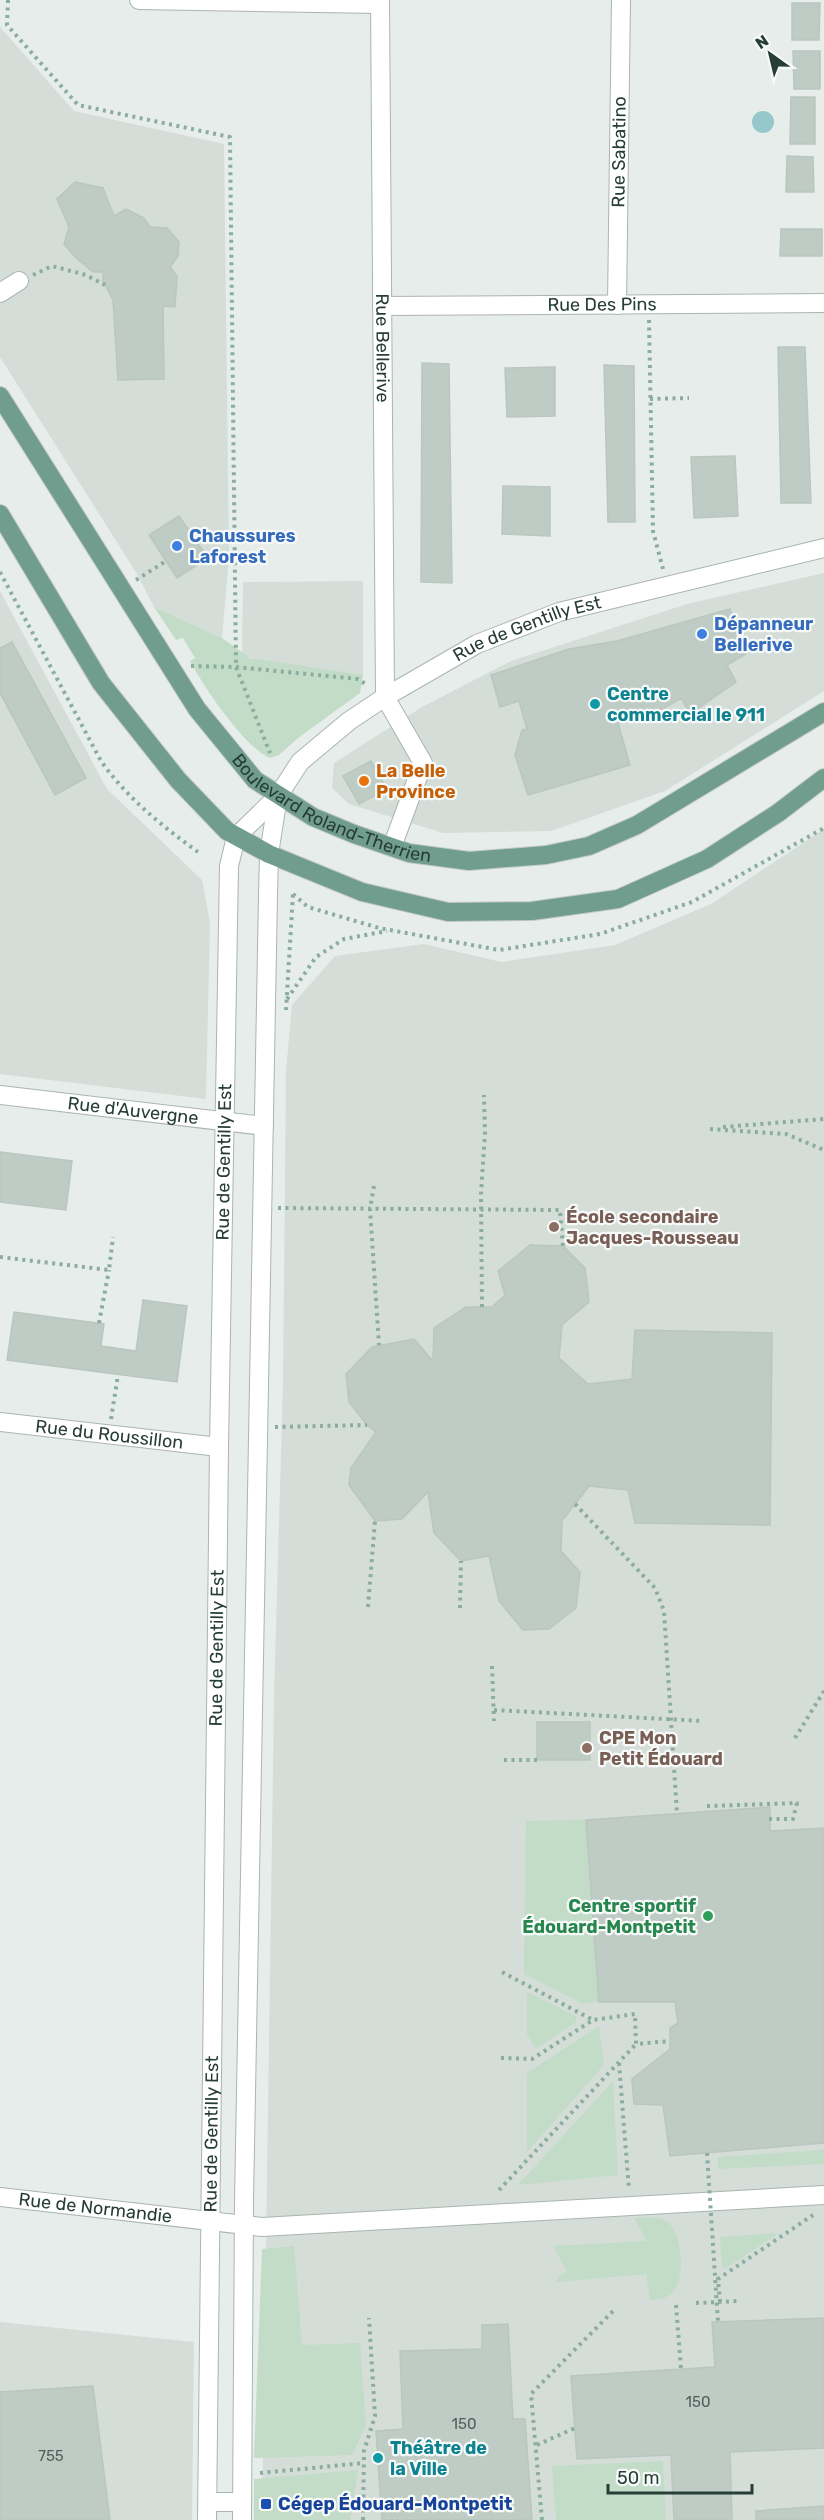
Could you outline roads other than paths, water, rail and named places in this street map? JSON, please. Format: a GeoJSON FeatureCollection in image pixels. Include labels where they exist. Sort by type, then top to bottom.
{"type":"FeatureCollection","features":[{"type":"Feature","properties":{"kind":"main road","name":"Boulevard Roland-Therrien"},"geometry":{"type":"LineString","coordinates":[[0,396],[196,709],[255,780],[278,796],[323,821],[409,853],[469,861],[546,855],[589,846],[637,825],[824,712]]}},
{"type":"Feature","properties":{"kind":"main road"},"geometry":{"type":"LineString","coordinates":[[0,514],[101,683],[178,780],[227,831],[269,854],[362,892],[448,912],[532,910],[618,899],[707,859],[778,813],[824,778]]}},
{"type":"Feature","properties":{"kind":"street"},"geometry":{"type":"LineString","coordinates":[[139,0],[380,2]]}},
{"type":"Feature","properties":{"kind":"street","name":"Rue Sabatino"},"geometry":{"type":"LineString","coordinates":[[617,305],[621,0]]}},
{"type":"Feature","properties":{"kind":"street","name":"Rue Bellerive"},"geometry":{"type":"LineString","coordinates":[[380,2],[385,697]]}},
{"type":"Feature","properties":{"kind":"street"},"geometry":{"type":"LineString","coordinates":[[0,293],[19,281]]}},
{"type":"Feature","properties":{"kind":"street","name":"Rue Des Pins"},"geometry":{"type":"LineString","coordinates":[[382,306],[824,303]]}},
{"type":"Feature","properties":{"kind":"street","name":"Rue de Gentilly Est"},"geometry":{"type":"LineString","coordinates":[[207,2511],[219,1447],[229,866],[237,837],[278,796],[300,762],[349,721],[385,697],[477,644],[559,612],[824,548]]}},
{"type":"Feature","properties":{"kind":"street"},"geometry":{"type":"LineString","coordinates":[[385,697],[423,763],[392,847]]}},
{"type":"Feature","properties":{"kind":"street","name":"Rue de Gentilly Est"},"geometry":{"type":"LineString","coordinates":[[242,2511],[253,2226],[259,1430],[269,854],[278,796]]}},
{"type":"Feature","properties":{"kind":"street","name":"Rue d'Auvergne"},"geometry":{"type":"LineString","coordinates":[[0,1095],[264,1126]]}},
{"type":"Feature","properties":{"kind":"street","name":"Rue du Roussillon"},"geometry":{"type":"LineString","coordinates":[[0,1422],[219,1447]]}},
{"type":"Feature","properties":{"kind":"street","name":"Rue de Normandie"},"geometry":{"type":"LineString","coordinates":[[0,2197],[253,2226],[418,2220],[500,2212],[823,2202]]}},
{"type":"Feature","properties":{"kind":"street"},"geometry":{"type":"LineString","coordinates":[[207,2511],[242,2511]]}},
{"type":"Feature","properties":{"kind":"water"},"geometry":{"type":"Polygon","coordinates":[[[763,111],[771,114],[774,122],[771,130],[763,133],[755,130],[752,122],[755,114],[763,111]]]}},
{"type":"Feature","properties":{"kind":"place","name":"Chaussures Laforest"},"geometry":{"type":"Point","coordinates":[177,546]}},
{"type":"Feature","properties":{"kind":"place","name":"Dépanneur Bellerive"},"geometry":{"type":"Point","coordinates":[702,634]}},
{"type":"Feature","properties":{"kind":"place","name":"Centre commercial le 911"},"geometry":{"type":"Point","coordinates":[595,704]}},
{"type":"Feature","properties":{"kind":"place","name":"La Belle Province"},"geometry":{"type":"Point","coordinates":[364,781]}},
{"type":"Feature","properties":{"kind":"place","name":"École secondaire Jacques-Rousseau"},"geometry":{"type":"Point","coordinates":[554,1227]}},
{"type":"Feature","properties":{"kind":"place","name":"CPE Mon Petit Édouard"},"geometry":{"type":"Point","coordinates":[587,1748]}},
{"type":"Feature","properties":{"kind":"place","name":"Centre sportif Édouard-Montpetit"},"geometry":{"type":"Point","coordinates":[708,1916]}},
{"type":"Feature","properties":{"kind":"place","name":"Théâtre de la Ville"},"geometry":{"type":"Point","coordinates":[378,2458]}},
{"type":"Feature","properties":{"kind":"place","name":"Cégep Édouard-Montpetit"},"geometry":{"type":"Point","coordinates":[266,2504]}}]}
